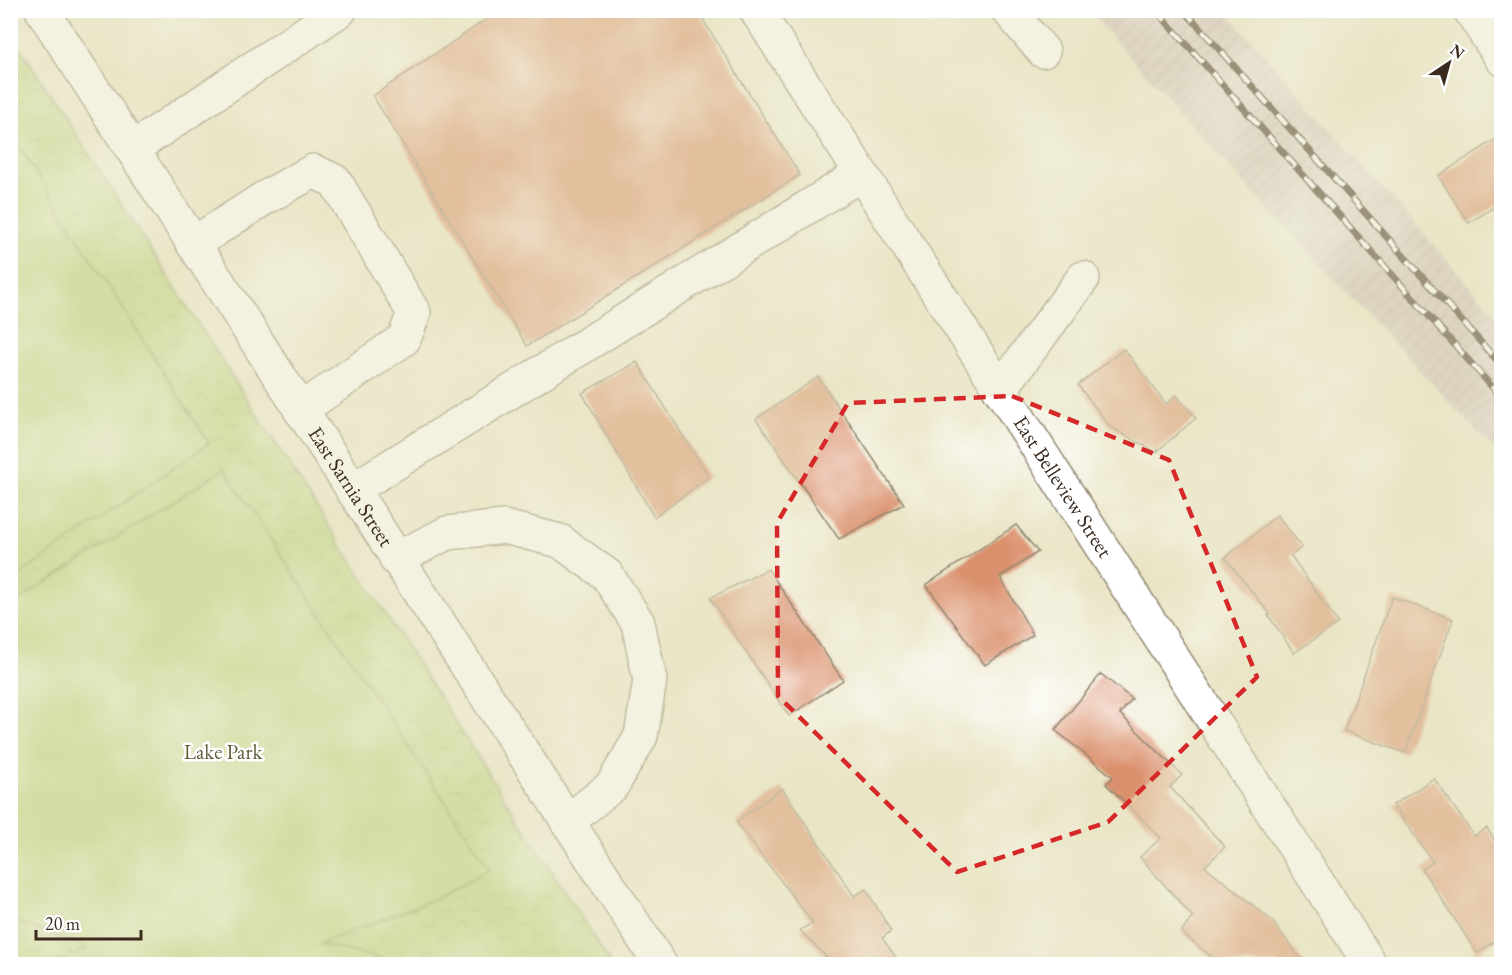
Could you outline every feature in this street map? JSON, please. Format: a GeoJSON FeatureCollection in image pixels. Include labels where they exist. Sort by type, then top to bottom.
{"type":"FeatureCollection","features":[{"type":"Feature","properties":{"kind":"street","name":"East Sarnia Street"},"geometry":{"type":"LineString","coordinates":[[42,10],[660,964]]}},
{"type":"Feature","properties":{"kind":"street"},"geometry":{"type":"LineString","coordinates":[[132,149],[340,10]]}},
{"type":"Feature","properties":{"kind":"street","name":"East Belleview Street"},"geometry":{"type":"LineString","coordinates":[[756,10],[1370,964]]}},
{"type":"Feature","properties":{"kind":"street"},"geometry":{"type":"LineString","coordinates":[[1008,10],[1042,51]]}},
{"type":"Feature","properties":{"kind":"street"},"geometry":{"type":"LineString","coordinates":[[1470,10],[1502,59]]}},
{"type":"Feature","properties":{"kind":"street"},"geometry":{"type":"LineString","coordinates":[[193,244],[263,199],[314,171],[335,181],[414,313],[404,339],[300,410]]}},
{"type":"Feature","properties":{"kind":"street"},"geometry":{"type":"LineString","coordinates":[[352,490],[861,174]]}},
{"type":"Feature","properties":{"kind":"street"},"geometry":{"type":"LineString","coordinates":[[1000,390],[1083,278]]}},
{"type":"Feature","properties":{"kind":"street"},"geometry":{"type":"LineString","coordinates":[[396,559],[447,532],[504,527],[560,541],[607,575],[638,623],[650,680],[641,736],[612,786],[567,822]]}},
{"type":"Feature","properties":{"kind":"highlighted area"},"geometry":{"type":"Polygon","coordinates":[[[1012,396],[1169,460],[1257,677],[1108,822],[957,872],[778,696],[777,523],[848,403],[1012,396]]]}},
{"type":"Feature","properties":{"kind":"shaded area"},"geometry":{"type":"Polygon","coordinates":[[[1089,11],[1226,11],[1501,321],[1501,457],[1253,193],[1089,11]]]}},
{"type":"Feature","properties":{"kind":"green space","name":"Lake Park"},"geometry":{"type":"Polygon","coordinates":[[[10,32],[565,892],[611,964],[11,964],[10,32]]]}},
{"type":"Feature","properties":{"kind":"green space"},"geometry":{"type":"Polygon","coordinates":[[[10,132],[209,443],[11,581],[10,581],[10,132]]]}},
{"type":"Feature","properties":{"kind":"green space"},"geometry":{"type":"Polygon","coordinates":[[[224,469],[490,869],[439,897],[319,944],[405,964],[50,964],[88,948],[11,920],[11,605],[224,469]]]}},
{"type":"Feature","properties":{"kind":"building"},"geometry":{"type":"Polygon","coordinates":[[[500,10],[697,10],[800,175],[527,346],[373,96],[500,10]]]}},
{"type":"Feature","properties":{"kind":"building"},"geometry":{"type":"Polygon","coordinates":[[[1502,135],[1502,202],[1469,223],[1438,176],[1502,135]]]}},
{"type":"Feature","properties":{"kind":"building"},"geometry":{"type":"Polygon","coordinates":[[[1124,349],[1166,404],[1176,395],[1196,418],[1156,452],[1110,427],[1078,385],[1124,349]]]}},
{"type":"Feature","properties":{"kind":"building"},"geometry":{"type":"Polygon","coordinates":[[[637,362],[709,477],[654,517],[582,393],[637,362]]]}},
{"type":"Feature","properties":{"kind":"building"},"geometry":{"type":"Polygon","coordinates":[[[818,377],[904,504],[839,539],[756,419],[818,377]]]}},
{"type":"Feature","properties":{"kind":"building"},"geometry":{"type":"Polygon","coordinates":[[[1277,515],[1302,547],[1291,556],[1338,623],[1294,653],[1268,615],[1270,614],[1225,558],[1277,515]]]}},
{"type":"Feature","properties":{"kind":"building"},"geometry":{"type":"Polygon","coordinates":[[[1016,525],[1038,552],[1000,577],[1033,635],[985,665],[926,585],[1016,525]]]}},
{"type":"Feature","properties":{"kind":"building"},"geometry":{"type":"Polygon","coordinates":[[[768,569],[843,680],[789,716],[710,598],[768,569]]]}},
{"type":"Feature","properties":{"kind":"building"},"geometry":{"type":"Polygon","coordinates":[[[1392,597],[1453,619],[1405,753],[1344,731],[1392,597]]]}},
{"type":"Feature","properties":{"kind":"building"},"geometry":{"type":"Polygon","coordinates":[[[1101,674],[1132,699],[1120,714],[1182,775],[1170,787],[1225,847],[1205,866],[1271,920],[1305,964],[1220,964],[1181,932],[1193,917],[1140,857],[1161,838],[1106,784],[1113,777],[1055,730],[1101,674]]]}},
{"type":"Feature","properties":{"kind":"building"},"geometry":{"type":"Polygon","coordinates":[[[1434,778],[1474,836],[1487,828],[1502,851],[1502,936],[1477,953],[1422,869],[1433,862],[1393,805],[1434,778]]]}},
{"type":"Feature","properties":{"kind":"building"},"geometry":{"type":"Polygon","coordinates":[[[782,788],[854,896],[866,889],[891,931],[882,938],[901,964],[833,964],[800,930],[813,923],[736,822],[782,788]]]}},
{"type":"Feature","properties":{"kind":"railway"},"geometry":{"type":"LineString","coordinates":[[1156,10],[1502,398]]}},
{"type":"Feature","properties":{"kind":"railway"},"geometry":{"type":"LineString","coordinates":[[1184,10],[1502,366]]}}]}
